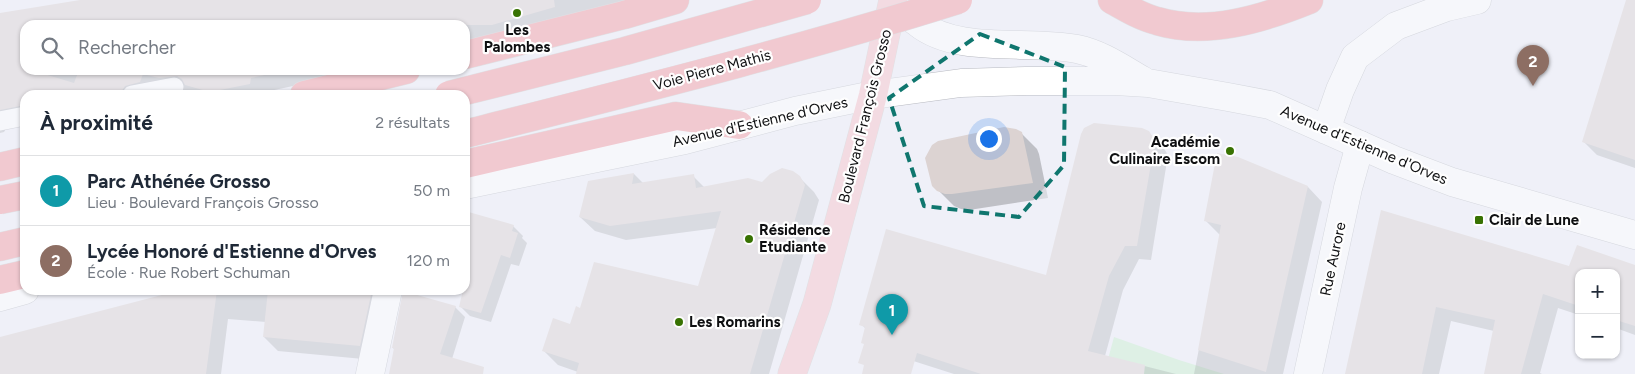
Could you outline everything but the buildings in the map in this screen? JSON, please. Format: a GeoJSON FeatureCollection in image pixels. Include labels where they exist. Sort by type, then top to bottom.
{"type":"FeatureCollection","features":[{"type":"Feature","properties":{"kind":"highway"},"geometry":{"type":"LineString","coordinates":[[470,54],[624,15],[675,0]]}},
{"type":"Feature","properties":{"kind":"highway"},"geometry":{"type":"LineString","coordinates":[[469,90],[625,51],[807,0]]}},
{"type":"Feature","properties":{"kind":"highway","name":"Voie Pierre Mathis"},"geometry":{"type":"LineString","coordinates":[[470,133],[859,30],[958,0]]}},
{"type":"Feature","properties":{"kind":"highway"},"geometry":{"type":"LineString","coordinates":[[1112,0],[1157,21],[1181,26],[1211,27],[1275,14],[1309,0]]}},
{"type":"Feature","properties":{"kind":"highway"},"geometry":{"type":"LineString","coordinates":[[324,90],[386,75]]}},
{"type":"Feature","properties":{"kind":"highway"},"geometry":{"type":"LineString","coordinates":[[470,163],[676,116],[739,125]]}},
{"type":"Feature","properties":{"kind":"highway"},"geometry":{"type":"LineString","coordinates":[[0,167],[20,162]]}},
{"type":"Feature","properties":{"kind":"highway"},"geometry":{"type":"LineString","coordinates":[[0,200],[20,196]]}},
{"type":"Feature","properties":{"kind":"highway"},"geometry":{"type":"LineString","coordinates":[[0,247],[20,242]]}},
{"type":"Feature","properties":{"kind":"highway"},"geometry":{"type":"LineString","coordinates":[[0,280],[20,275]]}},
{"type":"Feature","properties":{"kind":"main road","name":"Boulevard François Grosso"},"geometry":{"type":"LineString","coordinates":[[792,374],[817,304],[873,95],[893,0]]}},
{"type":"Feature","properties":{"kind":"street","name":"Avenue d'Estienne d'Orves"},"geometry":{"type":"LineString","coordinates":[[898,0],[917,23],[946,37],[963,42],[1060,46],[1078,49],[1095,54],[1148,83]]}},
{"type":"Feature","properties":{"kind":"street"},"geometry":{"type":"LineString","coordinates":[[1326,130],[1340,90],[1355,57],[1396,26],[1452,3],[1477,0]]}},
{"type":"Feature","properties":{"kind":"street","name":"Avenue d'Estienne d'Orves"},"geometry":{"type":"LineString","coordinates":[[470,183],[685,140],[795,111],[873,95],[961,83],[1115,81],[1148,83],[1270,105],[1360,146],[1452,182],[1635,235]]}},
{"type":"Feature","properties":{"kind":"street","name":"Rue Aurore"},"geometry":{"type":"LineString","coordinates":[[1308,374],[1348,188],[1360,146]]}},
{"type":"Feature","properties":{"kind":"street"},"geometry":{"type":"LineString","coordinates":[[0,297],[20,291]]}},
{"type":"Feature","properties":{"kind":"street"},"geometry":{"type":"LineString","coordinates":[[370,374],[387,295]]}},
{"type":"Feature","properties":{"kind":"lane"},"geometry":{"type":"LineString","coordinates":[[158,90],[174,87]]}},
{"type":"Feature","properties":{"kind":"lane"},"geometry":{"type":"LineString","coordinates":[[0,121],[20,117]]}},
{"type":"Feature","properties":{"kind":"highlighted area"},"geometry":{"type":"Polygon","coordinates":[[[980,34],[1065,67],[1064,165],[1019,217],[924,206],[889,98],[980,34]]]}},
{"type":"Feature","properties":{"kind":"green space"},"geometry":{"type":"Polygon","coordinates":[[[1114,337],[1179,360],[1224,374],[1104,374],[1114,337]]]}},
{"type":"Feature","properties":{"kind":"place","name":"Les Palombes"},"geometry":{"type":"Point","coordinates":[517,13]}},
{"type":"Feature","properties":{"kind":"place","name":"Lycée Honoré d'Estienne d'Orves"},"geometry":{"type":"Point","coordinates":[1533,86]}},
{"type":"Feature","properties":{"kind":"place","name":"Académie Culinaire Escom"},"geometry":{"type":"Point","coordinates":[1230,151]}},
{"type":"Feature","properties":{"kind":"place","name":"Clair de Lune"},"geometry":{"type":"Point","coordinates":[1479,220]}},
{"type":"Feature","properties":{"kind":"place","name":"Résidence Etudiante"},"geometry":{"type":"Point","coordinates":[749,239]}},
{"type":"Feature","properties":{"kind":"place","name":"Les Romarins"},"geometry":{"type":"Point","coordinates":[679,322]}},
{"type":"Feature","properties":{"kind":"place","name":"Parc Athénée Grosso"},"geometry":{"type":"Point","coordinates":[892,335]}}]}
